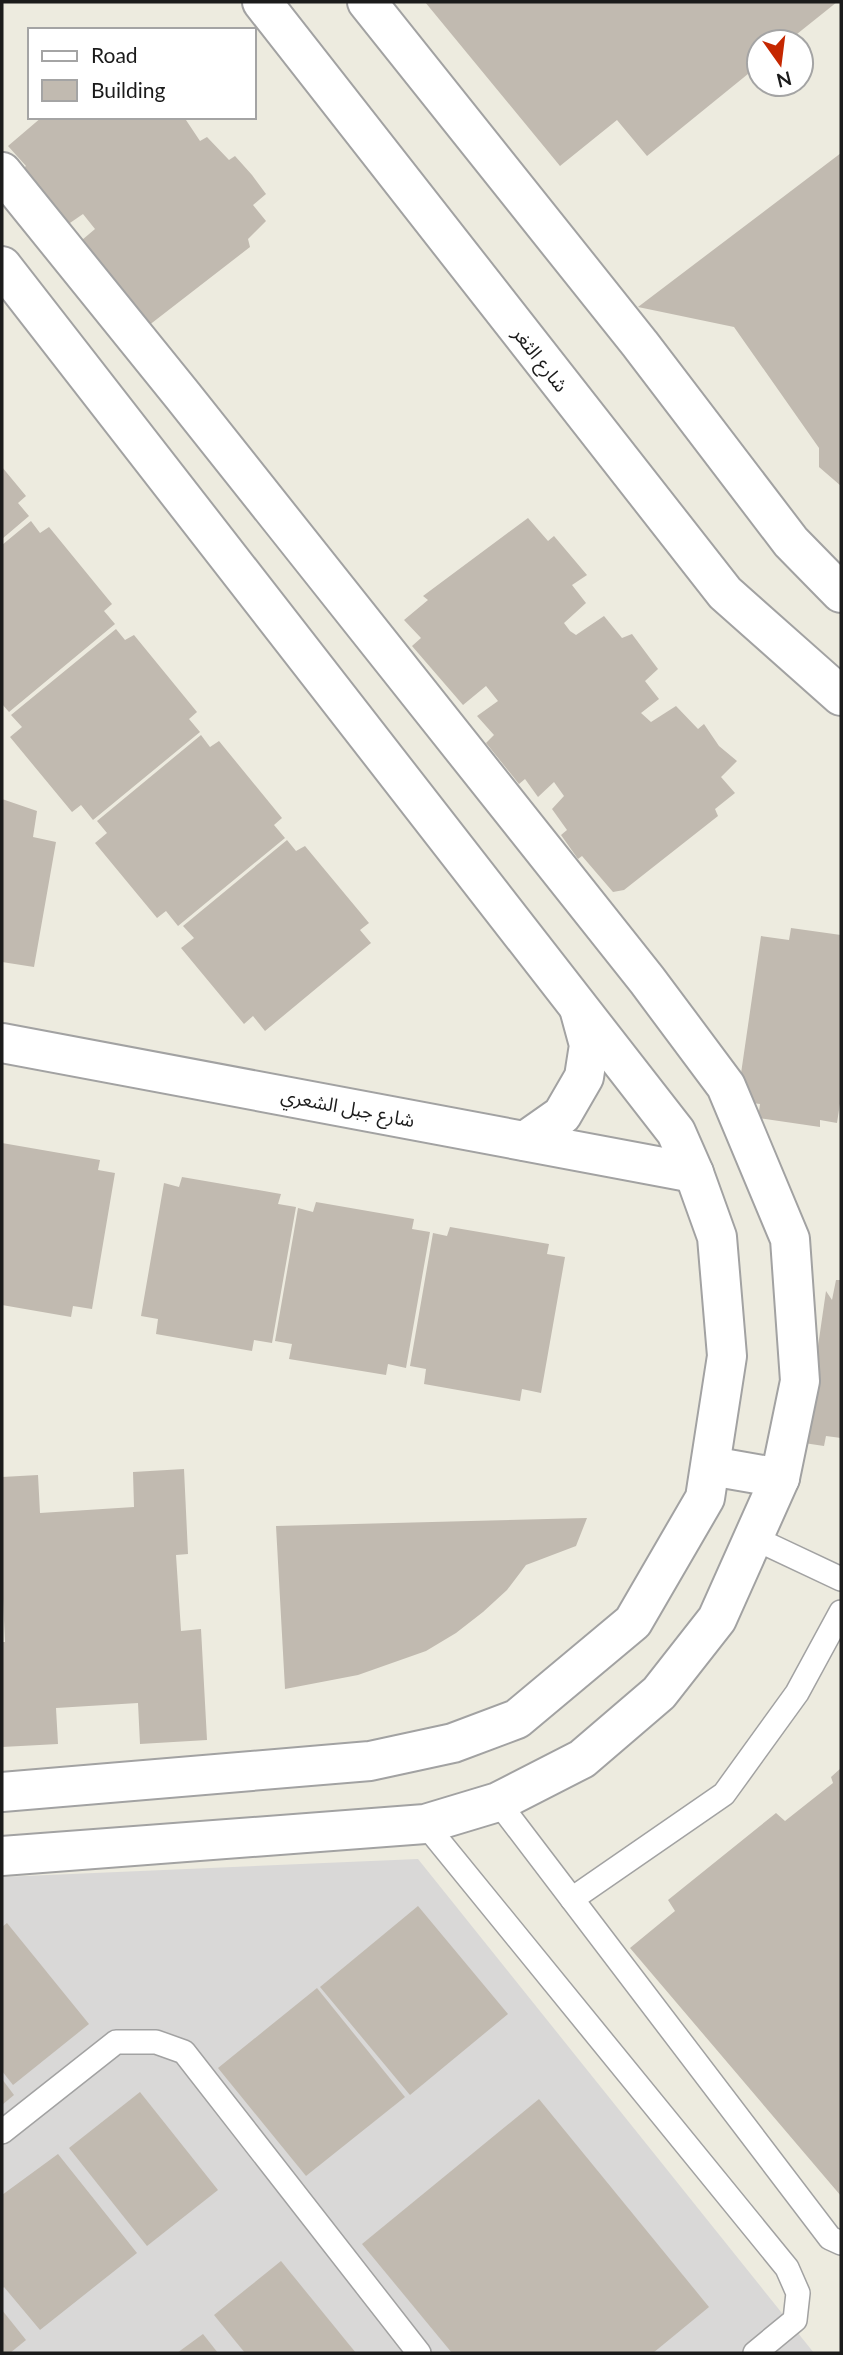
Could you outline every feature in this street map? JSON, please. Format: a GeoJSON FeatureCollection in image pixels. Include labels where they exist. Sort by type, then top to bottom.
{"type":"FeatureCollection","features":[{"type":"Feature","properties":{"kind":"street","name":"شارع الثغر"},"geometry":{"type":"LineString","coordinates":[[262,2],[725,593],[841,696]]}},
{"type":"Feature","properties":{"kind":"street"},"geometry":{"type":"LineString","coordinates":[[366,2],[640,344],[791,542],[841,593]]}},
{"type":"Feature","properties":{"kind":"street"},"geometry":{"type":"LineString","coordinates":[[2,172],[612,937],[726,1086],[790,1239],[800,1381],[780,1478],[717,1619],[659,1693],[582,1759],[498,1802],[425,1824],[2,1856]]}},
{"type":"Feature","properties":{"kind":"street"},"geometry":{"type":"LineString","coordinates":[[2,267],[676,1132],[717,1237],[727,1356],[705,1498],[633,1622],[517,1719],[453,1742],[370,1761],[2,1791]]}},
{"type":"Feature","properties":{"kind":"street"},"geometry":{"type":"LineString","coordinates":[[525,1140],[562,1115],[584,1077],[589,1045],[579,1006]]}},
{"type":"Feature","properties":{"kind":"street","name":"شارع جبل الشعري"},"geometry":{"type":"LineString","coordinates":[[2,1043],[694,1174]]}},
{"type":"Feature","properties":{"kind":"street"},"geometry":{"type":"LineString","coordinates":[[710,1466],[780,1478]]}},
{"type":"Feature","properties":{"kind":"lane"},"geometry":{"type":"LineString","coordinates":[[754,1538],[841,1579]]}},
{"type":"Feature","properties":{"kind":"lane"},"geometry":{"type":"LineString","coordinates":[[572,1899],[724,1794],[797,1693],[841,1612]]}},
{"type":"Feature","properties":{"kind":"lane"},"geometry":{"type":"LineString","coordinates":[[498,1802],[830,2238],[841,2243]]}},
{"type":"Feature","properties":{"kind":"lane"},"geometry":{"type":"LineString","coordinates":[[425,1824],[787,2268],[798,2293],[795,2320],[755,2353]]}},
{"type":"Feature","properties":{"kind":"lane"},"geometry":{"type":"LineString","coordinates":[[2,2132],[116,2042],[156,2042],[184,2052],[419,2353]]}},
{"type":"Feature","properties":{"kind":"shaded area"},"geometry":{"type":"Polygon","coordinates":[[[418,1859],[814,2353],[2,2353],[2,1877],[418,1859]]]}},
{"type":"Feature","properties":{"kind":"building"},"geometry":{"type":"Polygon","coordinates":[[[425,2],[837,2],[804,28],[745,28],[745,76],[647,156],[617,120],[560,166],[425,2]]]}},
{"type":"Feature","properties":{"kind":"building"},"geometry":{"type":"Polygon","coordinates":[[[40,119],[185,119],[200,141],[207,137],[229,160],[235,156],[252,175],[266,194],[253,205],[266,221],[248,239],[250,247],[148,326],[82,240],[95,229],[83,214],[67,225],[19,172],[26,166],[8,146],[40,119]]]}},
{"type":"Feature","properties":{"kind":"building"},"geometry":{"type":"Polygon","coordinates":[[[841,153],[841,486],[819,467],[819,448],[734,327],[638,307],[841,153]]]}},
{"type":"Feature","properties":{"kind":"building"},"geometry":{"type":"Polygon","coordinates":[[[2,467],[26,496],[18,503],[29,516],[2,539],[2,467]]]}},
{"type":"Feature","properties":{"kind":"building"},"geometry":{"type":"Polygon","coordinates":[[[528,518],[548,541],[554,536],[587,575],[572,585],[586,603],[564,623],[570,631],[576,635],[604,616],[622,638],[632,634],[658,669],[645,681],[659,699],[641,713],[651,722],[676,706],[698,729],[704,724],[719,746],[737,761],[721,777],[735,793],[715,809],[718,816],[624,890],[613,892],[582,856],[578,859],[561,835],[567,830],[552,809],[564,796],[554,782],[538,797],[525,779],[519,784],[486,743],[494,735],[477,716],[498,701],[486,686],[463,705],[412,646],[421,638],[404,620],[428,600],[423,596],[528,518]]]}},
{"type":"Feature","properties":{"kind":"building"},"geometry":{"type":"Polygon","coordinates":[[[31,521],[40,533],[49,527],[112,604],[104,611],[115,624],[9,712],[2,704],[2,545],[31,521]]]}},
{"type":"Feature","properties":{"kind":"building"},"geometry":{"type":"Polygon","coordinates":[[[116,629],[125,640],[134,635],[197,712],[189,719],[200,732],[93,820],[81,805],[72,812],[10,737],[22,727],[11,715],[116,629]]]}},
{"type":"Feature","properties":{"kind":"building"},"geometry":{"type":"Polygon","coordinates":[[[201,735],[210,747],[219,741],[282,818],[274,825],[285,838],[178,926],[166,911],[157,918],[95,843],[107,833],[97,821],[201,735]]]}},
{"type":"Feature","properties":{"kind":"building"},"geometry":{"type":"Polygon","coordinates":[[[2,799],[37,811],[33,837],[56,842],[34,967],[2,962],[2,799]]]}},
{"type":"Feature","properties":{"kind":"building"},"geometry":{"type":"Polygon","coordinates":[[[287,840],[296,851],[305,846],[369,923],[360,930],[371,943],[265,1031],[253,1016],[244,1024],[181,948],[194,938],[183,926],[287,840]]]}},
{"type":"Feature","properties":{"kind":"building"},"geometry":{"type":"Polygon","coordinates":[[[791,928],[841,935],[841,1097],[837,1123],[820,1120],[820,1127],[758,1118],[760,1104],[737,1101],[761,936],[789,940],[791,928]]]}},
{"type":"Feature","properties":{"kind":"building"},"geometry":{"type":"Polygon","coordinates":[[[2,1143],[100,1160],[98,1170],[115,1173],[92,1309],[73,1306],[71,1317],[2,1305],[2,1143]]]}},
{"type":"Feature","properties":{"kind":"building"},"geometry":{"type":"Polygon","coordinates":[[[182,1177],[281,1194],[278,1204],[296,1207],[272,1343],[254,1340],[252,1351],[156,1334],[158,1319],[141,1316],[164,1183],[179,1187],[182,1177]]]}},
{"type":"Feature","properties":{"kind":"building"},"geometry":{"type":"Polygon","coordinates":[[[316,1202],[414,1219],[412,1229],[430,1232],[406,1368],[388,1364],[386,1375],[289,1359],[292,1344],[275,1341],[298,1208],[313,1212],[316,1202]]]}},
{"type":"Feature","properties":{"kind":"building"},"geometry":{"type":"Polygon","coordinates":[[[450,1227],[549,1244],[547,1254],[565,1257],[541,1393],[522,1389],[520,1401],[424,1384],[426,1369],[410,1366],[433,1233],[447,1236],[450,1227]]]}},
{"type":"Feature","properties":{"kind":"building"},"geometry":{"type":"Polygon","coordinates":[[[836,1280],[841,1280],[841,1438],[826,1436],[824,1446],[804,1443],[826,1291],[832,1300],[836,1280]]]}},
{"type":"Feature","properties":{"kind":"building"},"geometry":{"type":"Polygon","coordinates":[[[184,1469],[188,1554],[176,1555],[181,1631],[201,1629],[207,1740],[140,1744],[138,1703],[56,1708],[58,1744],[2,1747],[2,1642],[5,1642],[2,1477],[38,1475],[40,1513],[134,1507],[133,1472],[184,1469]]]}},
{"type":"Feature","properties":{"kind":"building"},"geometry":{"type":"Polygon","coordinates":[[[587,1518],[576,1546],[526,1565],[507,1590],[483,1612],[426,1651],[358,1675],[285,1689],[276,1526],[587,1518]]]}},
{"type":"Feature","properties":{"kind":"building"},"geometry":{"type":"Polygon","coordinates":[[[841,1768],[841,2196],[630,1948],[675,1911],[668,1900],[776,1813],[785,1821],[833,1783],[831,1777],[841,1768]]]}},
{"type":"Feature","properties":{"kind":"building"},"geometry":{"type":"Polygon","coordinates":[[[418,1906],[508,2014],[410,2095],[320,1987],[418,1906]]]}},
{"type":"Feature","properties":{"kind":"building"},"geometry":{"type":"Polygon","coordinates":[[[7,1923],[89,2024],[13,2085],[2,2071],[2,1927],[7,1923]]]}},
{"type":"Feature","properties":{"kind":"building"},"geometry":{"type":"Polygon","coordinates":[[[317,1988],[405,2097],[306,2176],[218,2068],[317,1988]]]}},
{"type":"Feature","properties":{"kind":"building"},"geometry":{"type":"Polygon","coordinates":[[[2,2079],[14,2095],[2,2105],[2,2079]]]}},
{"type":"Feature","properties":{"kind":"building"},"geometry":{"type":"Polygon","coordinates":[[[140,2092],[218,2190],[147,2246],[69,2148],[140,2092]]]}},
{"type":"Feature","properties":{"kind":"building"},"geometry":{"type":"Polygon","coordinates":[[[539,2099],[709,2307],[653,2353],[452,2353],[362,2244],[539,2099]]]}},
{"type":"Feature","properties":{"kind":"building"},"geometry":{"type":"Polygon","coordinates":[[[58,2154],[137,2253],[40,2330],[4,2287],[2,2289],[2,2195],[58,2154]]]}},
{"type":"Feature","properties":{"kind":"building"},"geometry":{"type":"Polygon","coordinates":[[[281,2261],[356,2353],[245,2353],[214,2315],[281,2261]]]}},
{"type":"Feature","properties":{"kind":"building"},"geometry":{"type":"Polygon","coordinates":[[[2,2310],[26,2340],[10,2353],[2,2353],[2,2310]]]}},
{"type":"Feature","properties":{"kind":"building"},"geometry":{"type":"Polygon","coordinates":[[[203,2334],[218,2353],[177,2353],[203,2334]]]}}]}
